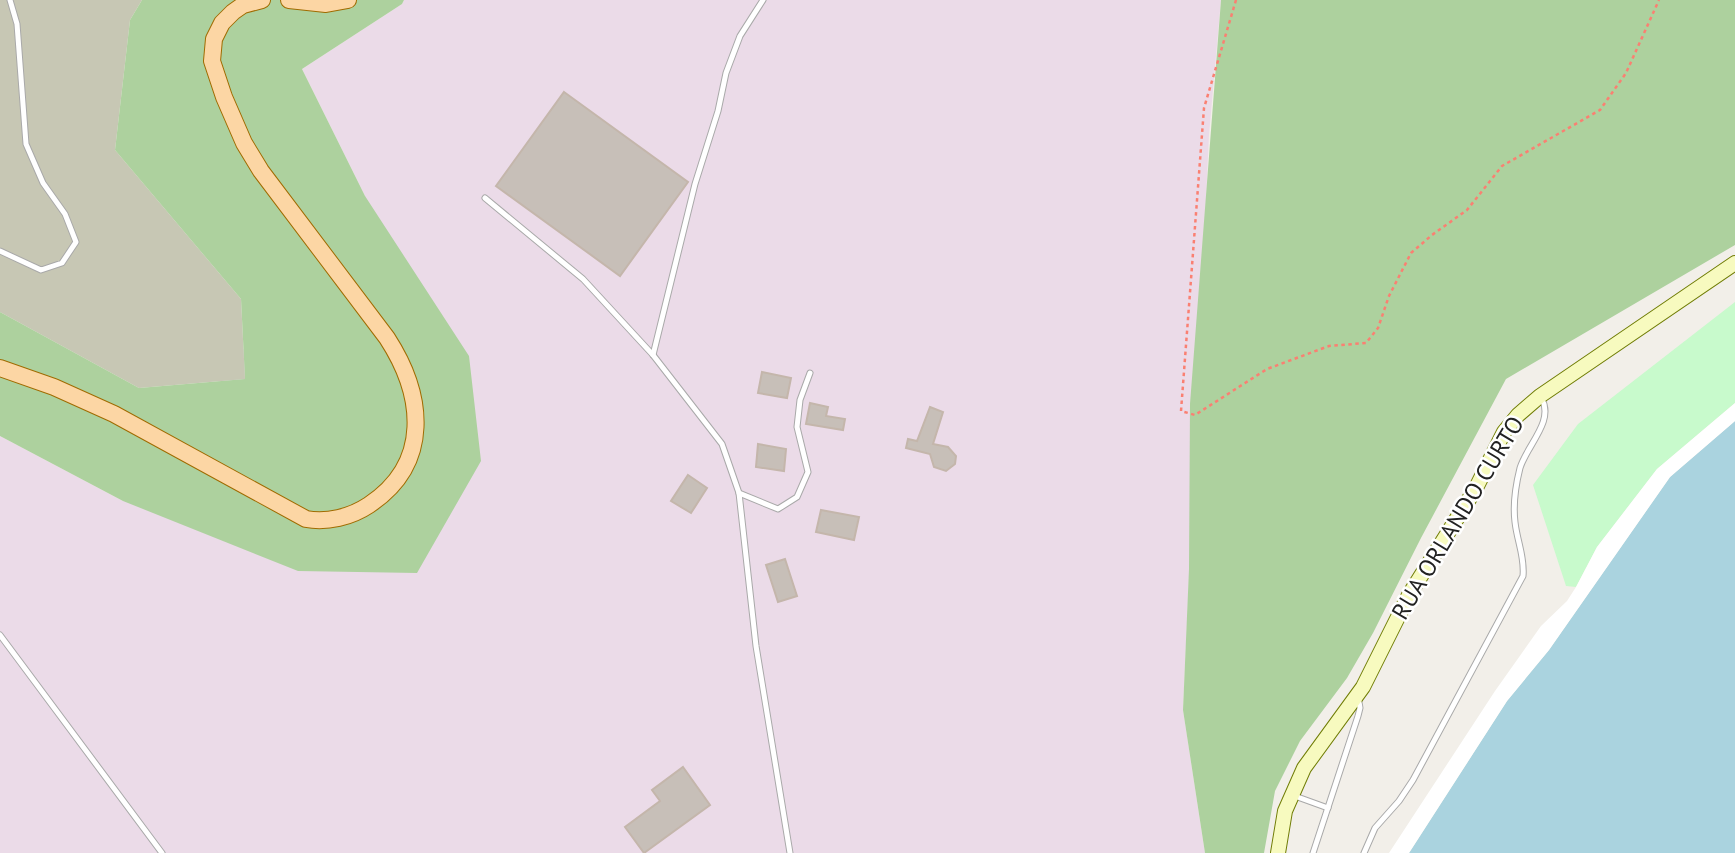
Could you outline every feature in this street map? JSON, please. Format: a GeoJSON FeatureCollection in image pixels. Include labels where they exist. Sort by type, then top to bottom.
{"type":"FeatureCollection","features":[{"type":"Feature","properties":{"kind":"main road"},"geometry":{"type":"LineString","coordinates":[[0,368],[54,387],[114,414],[306,519],[329,519],[359,511],[374,501],[398,477],[411,453],[416,429],[414,395],[405,368],[387,338],[250,153],[229,113],[214,71],[212,46],[222,23],[243,5],[262,0]]}},
{"type":"Feature","properties":{"kind":"main road"},"geometry":{"type":"LineString","coordinates":[[289,0],[326,4],[348,0]]}},
{"type":"Feature","properties":{"kind":"main road","name":"RUA ORLANDO CURTO"},"geometry":{"type":"LineString","coordinates":[[1278,853],[1281,828],[1291,795],[1309,759],[1358,695],[1409,595],[1476,488],[1504,432],[1518,415],[1540,396],[1735,263]]}},
{"type":"Feature","properties":{"kind":"lane"},"geometry":{"type":"LineString","coordinates":[[0,251],[41,270],[62,263],[76,242],[65,214],[43,183],[26,144],[17,24],[10,0]]}},
{"type":"Feature","properties":{"kind":"lane"},"geometry":{"type":"LineString","coordinates":[[653,355],[695,184],[718,111],[726,73],[740,36],[763,0]]}},
{"type":"Feature","properties":{"kind":"lane"},"geometry":{"type":"LineString","coordinates":[[485,198],[583,279],[653,355],[722,444],[739,493],[756,646],[790,853]]}},
{"type":"Feature","properties":{"kind":"lane"},"geometry":{"type":"LineString","coordinates":[[739,493],[778,509],[797,497],[808,472],[797,427],[800,400],[810,373]]}},
{"type":"Feature","properties":{"kind":"lane"},"geometry":{"type":"LineString","coordinates":[[1364,853],[1375,828],[1413,780],[1523,576],[1523,557],[1515,522],[1516,495],[1520,469],[1546,412],[1540,396]]}},
{"type":"Feature","properties":{"kind":"lane"},"geometry":{"type":"LineString","coordinates":[[0,635],[162,853]]}},
{"type":"Feature","properties":{"kind":"lane"},"geometry":{"type":"LineString","coordinates":[[1312,853],[1358,716],[1358,695]]}},
{"type":"Feature","properties":{"kind":"lane"},"geometry":{"type":"LineString","coordinates":[[1291,795],[1328,808]]}},
{"type":"Feature","properties":{"kind":"path"},"geometry":{"type":"LineString","coordinates":[[1237,0],[1204,108],[1181,411],[1195,415],[1267,369],[1329,346],[1366,344],[1378,328],[1389,296],[1411,253],[1432,234],[1467,210],[1502,166],[1600,110],[1626,73],[1659,0]]}},
{"type":"Feature","properties":{"kind":"shaded area"},"geometry":{"type":"Polygon","coordinates":[[[0,0],[142,0],[130,20],[115,150],[241,299],[245,379],[139,388],[0,312],[0,0]]]}},
{"type":"Feature","properties":{"kind":"shaded area"},"geometry":{"type":"Polygon","coordinates":[[[404,0],[1221,0],[1209,135],[1183,710],[1205,853],[0,853],[0,436],[123,501],[365,196],[302,69],[402,4],[404,0]]]}},
{"type":"Feature","properties":{"kind":"green space"},"geometry":{"type":"Polygon","coordinates":[[[142,0],[404,0],[402,4],[302,69],[365,196],[469,356],[481,461],[417,573],[298,571],[123,501],[0,436],[0,312],[139,388],[245,379],[241,299],[115,150],[130,20],[142,0]]]}},
{"type":"Feature","properties":{"kind":"green space"},"geometry":{"type":"Polygon","coordinates":[[[1221,0],[1735,0],[1735,245],[1506,379],[1373,633],[1347,678],[1300,741],[1275,791],[1264,853],[1205,853],[1183,710],[1189,569],[1190,404],[1221,0]]]}},
{"type":"Feature","properties":{"kind":"green space"},"geometry":{"type":"Polygon","coordinates":[[[1735,302],[1735,403],[1657,469],[1597,547],[1576,587],[1566,586],[1533,485],[1578,424],[1735,302]]]}},
{"type":"Feature","properties":{"kind":"water"},"geometry":{"type":"Polygon","coordinates":[[[1735,421],[1735,853],[1409,853],[1507,701],[1549,650],[1670,477],[1735,421]]]}},
{"type":"Feature","properties":{"kind":"pier"},"geometry":{"type":"Polygon","coordinates":[[[1735,403],[1735,421],[1670,477],[1549,650],[1507,701],[1409,853],[1389,853],[1495,691],[1541,626],[1567,601],[1597,547],[1657,469],[1735,403]]]}},
{"type":"Feature","properties":{"kind":"building"},"geometry":{"type":"Polygon","coordinates":[[[564,92],[688,182],[620,276],[496,186],[564,92]]]}},
{"type":"Feature","properties":{"kind":"building"},"geometry":{"type":"Polygon","coordinates":[[[762,372],[791,378],[787,398],[758,393],[762,372]]]}},
{"type":"Feature","properties":{"kind":"building"},"geometry":{"type":"Polygon","coordinates":[[[810,403],[828,407],[826,416],[845,419],[843,430],[806,424],[810,403]]]}},
{"type":"Feature","properties":{"kind":"building"},"geometry":{"type":"Polygon","coordinates":[[[930,407],[943,412],[933,444],[948,447],[956,456],[955,464],[946,471],[934,467],[930,454],[906,448],[908,439],[917,441],[930,407]]]}},
{"type":"Feature","properties":{"kind":"building"},"geometry":{"type":"Polygon","coordinates":[[[758,444],[786,449],[784,471],[756,467],[758,444]]]}},
{"type":"Feature","properties":{"kind":"building"},"geometry":{"type":"Polygon","coordinates":[[[688,475],[707,488],[691,513],[671,501],[688,475]]]}},
{"type":"Feature","properties":{"kind":"building"},"geometry":{"type":"Polygon","coordinates":[[[821,510],[859,517],[854,540],[816,532],[821,510]]]}},
{"type":"Feature","properties":{"kind":"building"},"geometry":{"type":"Polygon","coordinates":[[[785,559],[797,596],[778,602],[766,565],[785,559]]]}},
{"type":"Feature","properties":{"kind":"building"},"geometry":{"type":"Polygon","coordinates":[[[683,767],[710,805],[644,853],[625,827],[660,801],[652,790],[683,767]]]}}]}
